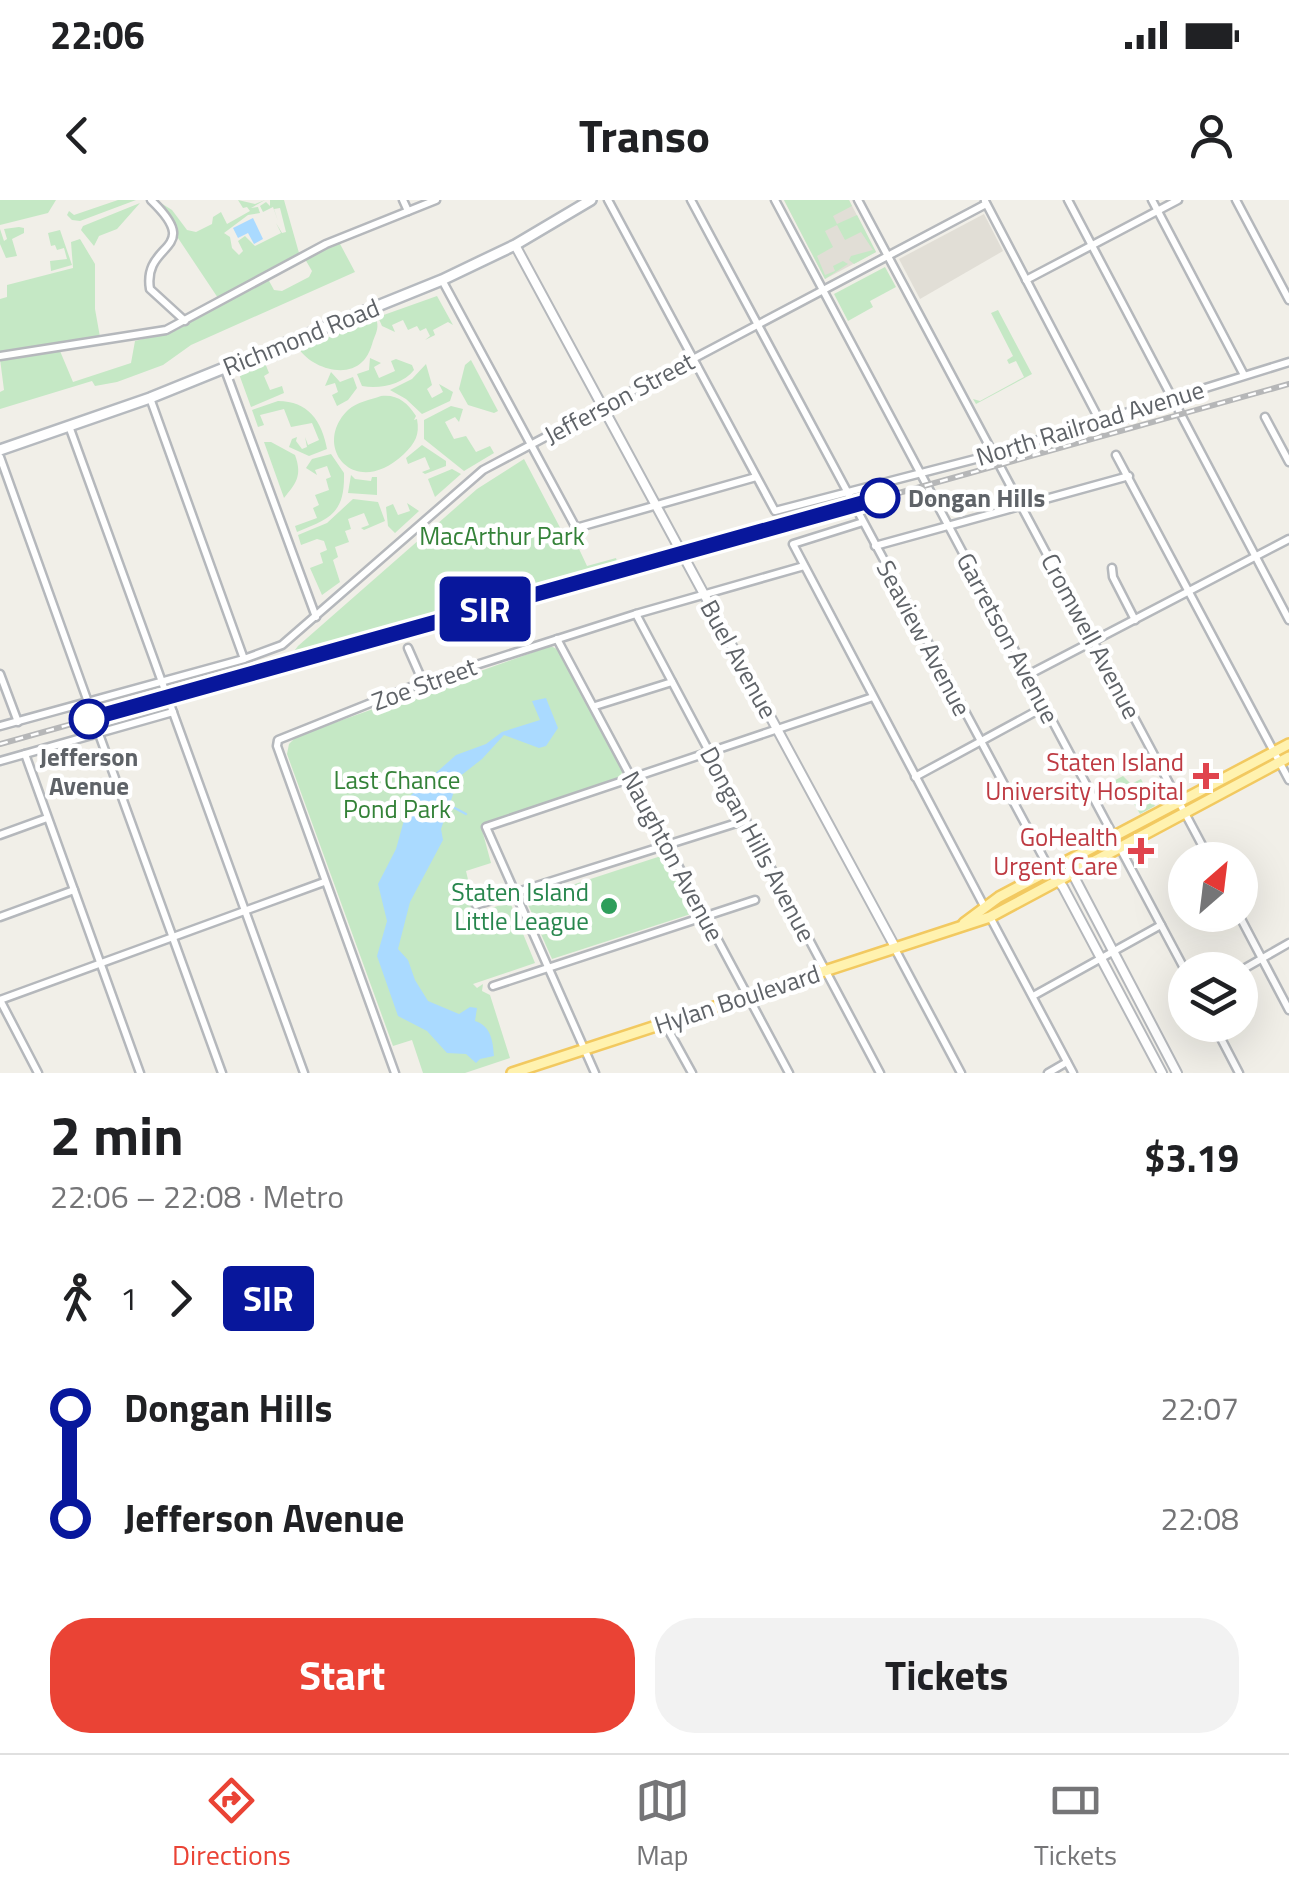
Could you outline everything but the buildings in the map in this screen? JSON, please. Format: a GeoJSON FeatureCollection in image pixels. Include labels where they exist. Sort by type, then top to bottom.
{"type":"FeatureCollection","features":[{"type":"Feature","properties":{"kind":"main road","name":"Richmond Road"},"geometry":{"type":"LineString","coordinates":[[0,450],[150,398],[442,280],[515,246],[591,200]]}},
{"type":"Feature","properties":{"kind":"main road","name":"Hylan Boulevard"},"geometry":{"type":"LineString","coordinates":[[512,1073],[990,917],[1185,813],[1281,757],[1289,744]]}},
{"type":"Feature","properties":{"kind":"main road","name":"Hylan Boulevard"},"geometry":{"type":"LineString","coordinates":[[962,924],[984,906],[1179,801],[1281,757]]}},
{"type":"Feature","properties":{"kind":"street"},"geometry":{"type":"LineString","coordinates":[[151,200],[174,229],[172,241],[153,264],[150,289],[185,321]]}},
{"type":"Feature","properties":{"kind":"street"},"geometry":{"type":"LineString","coordinates":[[404,200],[408,211]]}},
{"type":"Feature","properties":{"kind":"street"},"geometry":{"type":"LineString","coordinates":[[0,356],[156,333],[326,244],[436,200]]}},
{"type":"Feature","properties":{"kind":"street"},"geometry":{"type":"LineString","coordinates":[[442,280],[576,528],[756,477],[608,200]]}},
{"type":"Feature","properties":{"kind":"street","name":"Seaview Avenue"},"geometry":{"type":"LineString","coordinates":[[691,200],[978,741],[1162,1073]]}},
{"type":"Feature","properties":{"kind":"street","name":"Garretson Avenue"},"geometry":{"type":"LineString","coordinates":[[775,200],[1176,952]]}},
{"type":"Feature","properties":{"kind":"street","name":"Cromwell Avenue"},"geometry":{"type":"LineString","coordinates":[[858,200],[1200,842]]}},
{"type":"Feature","properties":{"kind":"street"},"geometry":{"type":"LineString","coordinates":[[1068,200],[1289,620]]}},
{"type":"Feature","properties":{"kind":"street"},"geometry":{"type":"LineString","coordinates":[[1152,200],[1244,375]]}},
{"type":"Feature","properties":{"kind":"street"},"geometry":{"type":"LineString","coordinates":[[1026,280],[1178,200]]}},
{"type":"Feature","properties":{"kind":"street"},"geometry":{"type":"LineString","coordinates":[[1236,200],[1289,300]]}},
{"type":"Feature","properties":{"kind":"street"},"geometry":{"type":"LineString","coordinates":[[985,202],[1100,421]]}},
{"type":"Feature","properties":{"kind":"street","name":"Jefferson Street"},"geometry":{"type":"LineString","coordinates":[[244,659],[288,642],[468,480],[985,202]]}},
{"type":"Feature","properties":{"kind":"street","name":"Buel Avenue"},"geometry":{"type":"LineString","coordinates":[[515,246],[961,1073]]}},
{"type":"Feature","properties":{"kind":"street","name":"North Railroad Avenue"},"geometry":{"type":"LineString","coordinates":[[756,477],[775,511],[993,453],[1289,362]]}},
{"type":"Feature","properties":{"kind":"street"},"geometry":{"type":"LineString","coordinates":[[224,368],[316,617]]}},
{"type":"Feature","properties":{"kind":"street"},"geometry":{"type":"LineString","coordinates":[[0,726],[244,659],[150,398]]}},
{"type":"Feature","properties":{"kind":"street"},"geometry":{"type":"LineString","coordinates":[[1266,417],[1289,462]]}},
{"type":"Feature","properties":{"kind":"street"},"geometry":{"type":"LineString","coordinates":[[69,426],[304,1073]]}},
{"type":"Feature","properties":{"kind":"street"},"geometry":{"type":"LineString","coordinates":[[1116,456],[1281,757],[1289,780]]}},
{"type":"Feature","properties":{"kind":"street"},"geometry":{"type":"LineString","coordinates":[[0,458],[88,702]]}},
{"type":"Feature","properties":{"kind":"street"},"geometry":{"type":"LineString","coordinates":[[875,546],[1129,476]]}},
{"type":"Feature","properties":{"kind":"street"},"geometry":{"type":"LineString","coordinates":[[863,522],[793,544],[984,906]]}},
{"type":"Feature","properties":{"kind":"street"},"geometry":{"type":"LineString","coordinates":[[1028,676],[1289,539]]}},
{"type":"Feature","properties":{"kind":"street","name":"Zoe Street"},"geometry":{"type":"LineString","coordinates":[[324,882],[278,740],[423,682],[636,614],[804,566]]}},
{"type":"Feature","properties":{"kind":"street"},"geometry":{"type":"LineString","coordinates":[[1112,568],[1112,577],[1134,620]]}},
{"type":"Feature","properties":{"kind":"street","name":"Dongan Hills Avenue"},"geometry":{"type":"LineString","coordinates":[[636,614],[880,1073]]}},
{"type":"Feature","properties":{"kind":"street","name":"Naughton Avenue"},"geometry":{"type":"LineString","coordinates":[[557,639],[788,1073]]}},
{"type":"Feature","properties":{"kind":"street"},"geometry":{"type":"LineString","coordinates":[[408,648],[423,682]]}},
{"type":"Feature","properties":{"kind":"street"},"geometry":{"type":"LineString","coordinates":[[0,674],[18,722]]}},
{"type":"Feature","properties":{"kind":"street"},"geometry":{"type":"LineString","coordinates":[[595,706],[672,682]]}},
{"type":"Feature","properties":{"kind":"street"},"geometry":{"type":"LineString","coordinates":[[595,1073],[486,827],[873,697]]}},
{"type":"Feature","properties":{"kind":"street"},"geometry":{"type":"LineString","coordinates":[[915,776],[1044,707]]}},
{"type":"Feature","properties":{"kind":"street"},"geometry":{"type":"LineString","coordinates":[[0,761],[173,712]]}},
{"type":"Feature","properties":{"kind":"street"},"geometry":{"type":"LineString","coordinates":[[99,734],[222,1073]]}},
{"type":"Feature","properties":{"kind":"street"},"geometry":{"type":"LineString","coordinates":[[25,754],[140,1073]]}},
{"type":"Feature","properties":{"kind":"street"},"geometry":{"type":"LineString","coordinates":[[0,835],[47,818]]}},
{"type":"Feature","properties":{"kind":"street"},"geometry":{"type":"LineString","coordinates":[[476,905],[746,820]]}},
{"type":"Feature","properties":{"kind":"street"},"geometry":{"type":"LineString","coordinates":[[1066,862],[1177,1073]]}},
{"type":"Feature","properties":{"kind":"street"},"geometry":{"type":"LineString","coordinates":[[38,1073],[0,1000],[324,882],[396,1073]]}},
{"type":"Feature","properties":{"kind":"street"},"geometry":{"type":"LineString","coordinates":[[0,917],[74,890]]}},
{"type":"Feature","properties":{"kind":"street"},"geometry":{"type":"LineString","coordinates":[[492,986],[755,900]]}},
{"type":"Feature","properties":{"kind":"street"},"geometry":{"type":"LineString","coordinates":[[990,917],[1073,1073]]}},
{"type":"Feature","properties":{"kind":"street"},"geometry":{"type":"LineString","coordinates":[[1032,996],[1162,925]]}},
{"type":"Feature","properties":{"kind":"street"},"geometry":{"type":"LineString","coordinates":[[1248,932],[1289,1010]]}},
{"type":"Feature","properties":{"kind":"street"},"geometry":{"type":"LineString","coordinates":[[1258,960],[1289,943]]}},
{"type":"Feature","properties":{"kind":"street"},"geometry":{"type":"LineString","coordinates":[[665,1022],[692,1073]]}},
{"type":"Feature","properties":{"kind":"street"},"geometry":{"type":"LineString","coordinates":[[1223,1042],[1239,1073]]}},
{"type":"Feature","properties":{"kind":"street"},"geometry":{"type":"LineString","coordinates":[[1048,1073],[1068,1062]]}},
{"type":"Feature","properties":{"kind":"shaded area"},"geometry":{"type":"Polygon","coordinates":[[[784,200],[849,200],[876,252],[825,279],[784,200]]]}},
{"type":"Feature","properties":{"kind":"shaded area"},"geometry":{"type":"Polygon","coordinates":[[[984,214],[1003,251],[920,299],[899,259],[984,214]]]}},
{"type":"Feature","properties":{"kind":"green space"},"geometry":{"type":"Polygon","coordinates":[[[0,200],[56,200],[48,213],[0,225],[0,200]]]}},
{"type":"Feature","properties":{"kind":"green space"},"geometry":{"type":"Polygon","coordinates":[[[118,200],[136,200],[80,221],[67,215],[69,211],[74,215],[118,200]]]}},
{"type":"Feature","properties":{"kind":"green space"},"geometry":{"type":"Polygon","coordinates":[[[156,200],[172,210],[187,230],[196,232],[212,224],[213,217],[221,212],[227,224],[250,211],[238,200],[255,204],[265,200],[251,208],[258,207],[260,213],[248,215],[224,233],[239,255],[243,251],[238,241],[245,236],[255,246],[281,233],[276,223],[282,233],[286,232],[280,208],[274,209],[278,221],[273,207],[263,212],[260,206],[266,202],[270,206],[270,200],[284,200],[299,253],[218,298],[178,238],[173,219],[156,200]]]}},
{"type":"Feature","properties":{"kind":"green space"},"geometry":{"type":"Polygon","coordinates":[[[784,200],[849,200],[852,206],[833,216],[837,224],[857,215],[876,252],[854,264],[849,260],[851,256],[873,250],[861,232],[845,240],[837,225],[825,231],[833,247],[817,256],[825,275],[843,261],[848,264],[825,279],[784,200]]]}},
{"type":"Feature","properties":{"kind":"green space"},"geometry":{"type":"Polygon","coordinates":[[[140,203],[117,229],[99,236],[94,246],[81,230],[83,226],[140,203]]]}},
{"type":"Feature","properties":{"kind":"green space"},"geometry":{"type":"Polygon","coordinates":[[[24,228],[24,233],[12,239],[17,256],[6,258],[0,244],[0,229],[4,241],[4,229],[24,228]]]}},
{"type":"Feature","properties":{"kind":"green space"},"geometry":{"type":"Polygon","coordinates":[[[60,230],[72,265],[51,271],[50,261],[67,259],[64,248],[57,250],[55,245],[51,246],[48,233],[60,230]]]}},
{"type":"Feature","properties":{"kind":"green space"},"geometry":{"type":"Polygon","coordinates":[[[80,239],[95,264],[95,309],[100,337],[0,353],[0,299],[7,297],[7,285],[73,268],[71,242],[80,239]]]}},
{"type":"Feature","properties":{"kind":"green space"},"geometry":{"type":"Polygon","coordinates":[[[339,242],[355,272],[191,345],[163,365],[117,382],[95,386],[92,381],[0,409],[0,392],[4,390],[0,359],[60,351],[73,382],[131,363],[135,341],[177,330],[268,279],[274,290],[282,291],[309,277],[312,271],[305,259],[339,242]]]}},
{"type":"Feature","properties":{"kind":"green space"},"geometry":{"type":"Polygon","coordinates":[[[885,267],[896,287],[870,301],[873,307],[848,321],[834,294],[885,267]]]}},
{"type":"Feature","properties":{"kind":"green space"},"geometry":{"type":"Polygon","coordinates":[[[437,296],[453,325],[448,322],[433,330],[435,335],[425,340],[430,336],[426,328],[408,330],[403,320],[392,325],[395,332],[382,326],[378,317],[437,296]]]}},
{"type":"Feature","properties":{"kind":"green space"},"geometry":{"type":"Polygon","coordinates":[[[998,310],[1032,374],[976,404],[973,399],[980,401],[1024,377],[1016,361],[1009,364],[1007,360],[1013,356],[991,313],[998,310]]]}},
{"type":"Feature","properties":{"kind":"green space"},"geometry":{"type":"Polygon","coordinates":[[[376,318],[377,329],[369,352],[355,367],[329,369],[299,349],[376,318]]]}},
{"type":"Feature","properties":{"kind":"green space"},"geometry":{"type":"Polygon","coordinates":[[[370,358],[381,363],[374,367],[379,378],[395,371],[391,361],[396,359],[412,365],[414,370],[390,385],[362,386],[357,374],[369,370],[370,358]]]}},
{"type":"Feature","properties":{"kind":"green space"},"geometry":{"type":"Polygon","coordinates":[[[471,360],[498,411],[494,413],[468,405],[459,389],[465,365],[471,360]]]}},
{"type":"Feature","properties":{"kind":"green space"},"geometry":{"type":"Polygon","coordinates":[[[265,363],[269,373],[264,376],[270,390],[282,386],[284,393],[251,407],[239,374],[265,363]]]}},
{"type":"Feature","properties":{"kind":"green space"},"geometry":{"type":"Polygon","coordinates":[[[426,364],[432,385],[427,389],[432,398],[443,392],[439,384],[453,392],[450,401],[422,414],[390,390],[412,379],[426,364]]]}},
{"type":"Feature","properties":{"kind":"green space"},"geometry":{"type":"Polygon","coordinates":[[[331,372],[340,382],[353,377],[357,388],[337,406],[332,395],[338,392],[335,383],[325,386],[331,372]]]}},
{"type":"Feature","properties":{"kind":"green space"},"geometry":{"type":"Polygon","coordinates":[[[381,396],[397,398],[413,411],[418,425],[416,438],[404,454],[386,467],[369,472],[355,470],[343,463],[336,452],[338,424],[352,407],[381,396]]]}},
{"type":"Feature","properties":{"kind":"green space"},"geometry":{"type":"Polygon","coordinates":[[[278,401],[298,405],[312,415],[327,449],[309,456],[289,447],[297,437],[302,449],[307,447],[305,437],[308,445],[319,440],[312,423],[291,427],[284,409],[260,415],[264,425],[258,427],[252,410],[278,401]]]}},
{"type":"Feature","properties":{"kind":"green space"},"geometry":{"type":"Polygon","coordinates":[[[451,406],[463,409],[459,422],[455,417],[445,422],[454,439],[466,436],[476,452],[490,446],[494,453],[464,471],[424,439],[424,420],[451,406]]]}},
{"type":"Feature","properties":{"kind":"green space"},"geometry":{"type":"Polygon","coordinates":[[[264,442],[295,455],[298,475],[284,498],[264,442]]]}},
{"type":"Feature","properties":{"kind":"green space"},"geometry":{"type":"Polygon","coordinates":[[[422,445],[446,461],[446,466],[425,474],[422,472],[430,469],[425,457],[408,464],[406,458],[422,445]]]}},
{"type":"Feature","properties":{"kind":"green space"},"geometry":{"type":"Polygon","coordinates":[[[331,454],[344,473],[339,506],[327,518],[297,532],[295,526],[317,518],[313,508],[319,505],[315,495],[329,490],[326,479],[331,477],[327,466],[315,470],[317,475],[306,468],[312,459],[331,454]]]}},
{"type":"Feature","properties":{"kind":"green space","name":"MacArthur Park"},"geometry":{"type":"Polygon","coordinates":[[[524,459],[565,537],[573,536],[587,566],[616,558],[618,565],[524,595],[288,659],[477,489],[524,459]]]}},
{"type":"Feature","properties":{"kind":"green space"},"geometry":{"type":"Polygon","coordinates":[[[452,469],[461,474],[435,497],[428,479],[452,469]]]}},
{"type":"Feature","properties":{"kind":"green space"},"geometry":{"type":"Polygon","coordinates":[[[351,475],[371,481],[377,477],[377,495],[348,493],[351,475]]]}},
{"type":"Feature","properties":{"kind":"green space"},"geometry":{"type":"Polygon","coordinates":[[[353,499],[378,502],[385,521],[364,530],[361,528],[369,525],[364,513],[348,519],[351,529],[345,531],[349,542],[335,547],[338,557],[333,560],[340,582],[322,595],[310,568],[323,563],[320,553],[327,550],[324,541],[317,539],[301,545],[298,535],[327,523],[353,499]]]}},
{"type":"Feature","properties":{"kind":"green space"},"geometry":{"type":"Polygon","coordinates":[[[407,503],[419,511],[395,533],[388,526],[386,507],[393,504],[398,515],[410,511],[407,503]]]}},
{"type":"Feature","properties":{"kind":"green space","name":"Last Chance Pond Park"},"geometry":{"type":"Polygon","coordinates":[[[551,646],[557,649],[624,770],[619,777],[481,826],[491,863],[466,871],[475,909],[479,912],[510,902],[535,963],[473,984],[477,988],[483,984],[482,991],[490,995],[510,1058],[465,1073],[423,1073],[412,1040],[393,1046],[287,754],[289,744],[297,736],[551,646]]]}},
{"type":"Feature","properties":{"kind":"green space"},"geometry":{"type":"Polygon","coordinates":[[[1123,776],[1131,784],[1141,779],[1155,806],[1140,814],[1125,788],[1103,800],[1098,789],[1123,776]]]}},
{"type":"Feature","properties":{"kind":"green space","name":"Staten Island Little League"},"geometry":{"type":"Polygon","coordinates":[[[664,855],[694,913],[552,959],[526,900],[664,855]]]}},
{"type":"Feature","properties":{"kind":"water"},"geometry":{"type":"Polygon","coordinates":[[[253,218],[263,239],[254,244],[248,233],[238,238],[233,228],[253,218]]]}},
{"type":"Feature","properties":{"kind":"water"},"geometry":{"type":"Polygon","coordinates":[[[546,698],[558,728],[546,746],[539,748],[504,735],[459,777],[441,829],[443,840],[410,902],[398,949],[408,960],[428,1001],[459,1014],[470,1007],[477,1008],[475,1021],[488,1030],[494,1056],[476,1063],[466,1054],[447,1053],[427,1031],[398,1016],[377,956],[387,921],[378,884],[396,849],[411,795],[456,755],[486,744],[502,732],[540,720],[532,701],[546,698]]]}},
{"type":"Feature","properties":{"kind":"waterway"},"geometry":{"type":"LineString","coordinates":[[449,805],[466,814]]}},
{"type":"Feature","properties":{"kind":"railway"},"geometry":{"type":"LineString","coordinates":[[0,744],[1289,384]]}},
{"type":"Feature","properties":{"kind":"metro line","name":"SIR"},"geometry":{"type":"LineString","coordinates":[[89,719],[880,498]]}},
{"type":"Feature","properties":{"kind":"place","name":"Dongan Hills"},"geometry":{"type":"Point","coordinates":[880,498]}},
{"type":"Feature","properties":{"kind":"place","name":"Jefferson Avenue"},"geometry":{"type":"Point","coordinates":[89,719]}},
{"type":"Feature","properties":{"kind":"place","name":"Staten Island University Hospital"},"geometry":{"type":"Point","coordinates":[1206,776]}},
{"type":"Feature","properties":{"kind":"place","name":"GoHealth Urgent Care"},"geometry":{"type":"Point","coordinates":[1141,851]}},
{"type":"Feature","properties":{"kind":"place","name":"Staten Island Little League"},"geometry":{"type":"Point","coordinates":[609,906]}}]}
